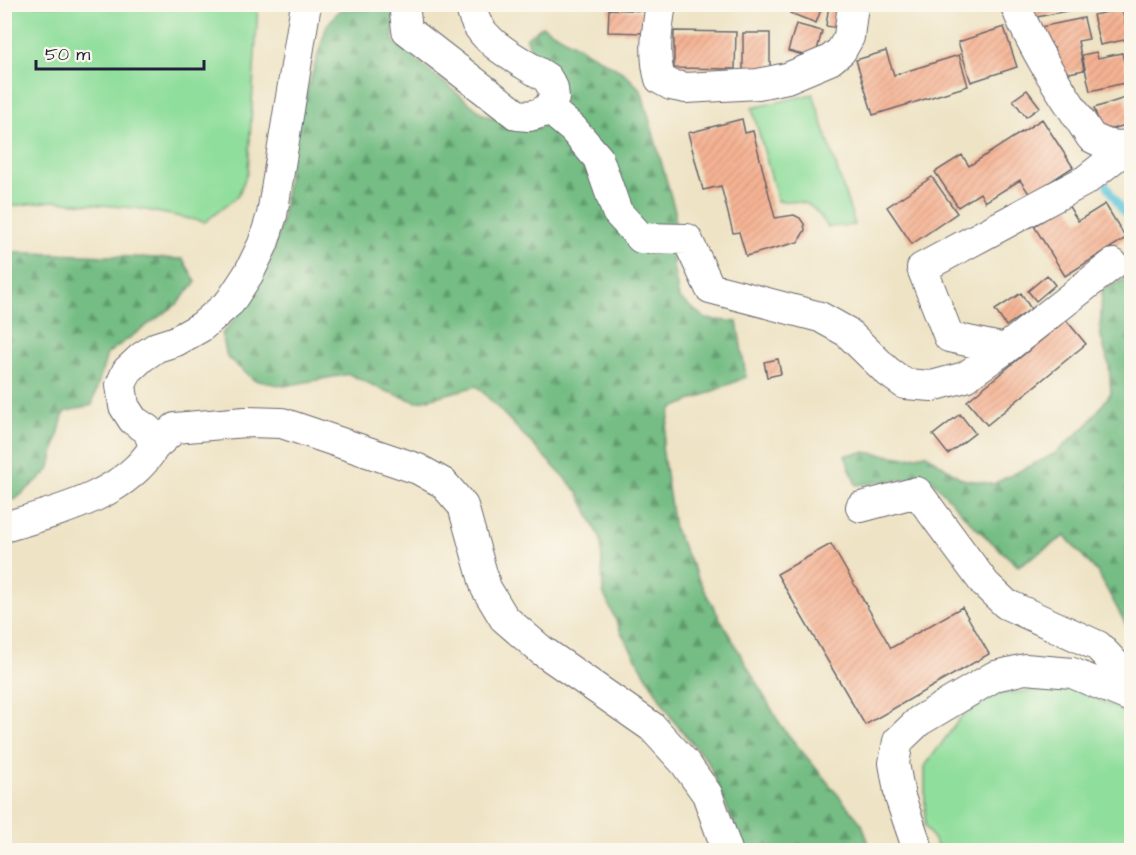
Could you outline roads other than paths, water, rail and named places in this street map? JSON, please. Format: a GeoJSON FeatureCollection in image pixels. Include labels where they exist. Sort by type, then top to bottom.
{"type":"FeatureCollection","features":[{"type":"Feature","properties":{"kind":"street"},"geometry":{"type":"LineString","coordinates":[[154,447],[148,430],[133,420],[124,406],[121,385],[127,371],[142,357],[157,347],[177,342],[201,327],[230,302],[253,264],[272,215],[306,4]]}},
{"type":"Feature","properties":{"kind":"street"},"geometry":{"type":"LineString","coordinates":[[404,4],[407,30],[517,115],[529,116],[548,108],[554,98],[553,88],[547,78],[485,38],[471,12],[471,4]]}},
{"type":"Feature","properties":{"kind":"street"},"geometry":{"type":"LineString","coordinates":[[661,4],[656,36],[657,68],[660,79],[671,85],[686,88],[758,84],[787,78],[830,60],[846,45],[853,4]]}},
{"type":"Feature","properties":{"kind":"street"},"geometry":{"type":"LineString","coordinates":[[1005,349],[949,337],[922,268],[1114,158],[1116,147],[1091,137],[1049,72],[1015,4]]}},
{"type":"Feature","properties":{"kind":"street"},"geometry":{"type":"LineString","coordinates":[[548,108],[573,129],[598,158],[617,212],[641,238],[687,239],[710,288],[820,317],[847,332],[887,371],[905,384],[932,386],[965,377],[1005,349],[1113,264]]}},
{"type":"Feature","properties":{"kind":"street"},"geometry":{"type":"LineString","coordinates":[[4,527],[70,508],[120,483],[146,460],[154,447],[175,428],[245,422],[282,423],[418,469],[443,483],[462,506],[486,588],[504,618],[541,650],[652,727],[685,763],[707,794],[727,850]]}},
{"type":"Feature","properties":{"kind":"street"},"geometry":{"type":"LineString","coordinates":[[861,507],[916,492],[985,584],[1006,604],[1098,646],[1114,663],[1131,697]]}},
{"type":"Feature","properties":{"kind":"street"},"geometry":{"type":"LineString","coordinates":[[918,850],[900,797],[894,763],[898,741],[919,721],[995,676],[1025,669],[1072,673],[1131,697]]}},
{"type":"Feature","properties":{"kind":"waterway"},"geometry":{"type":"LineString","coordinates":[[1101,176],[1122,211],[1132,221]]}}]}
